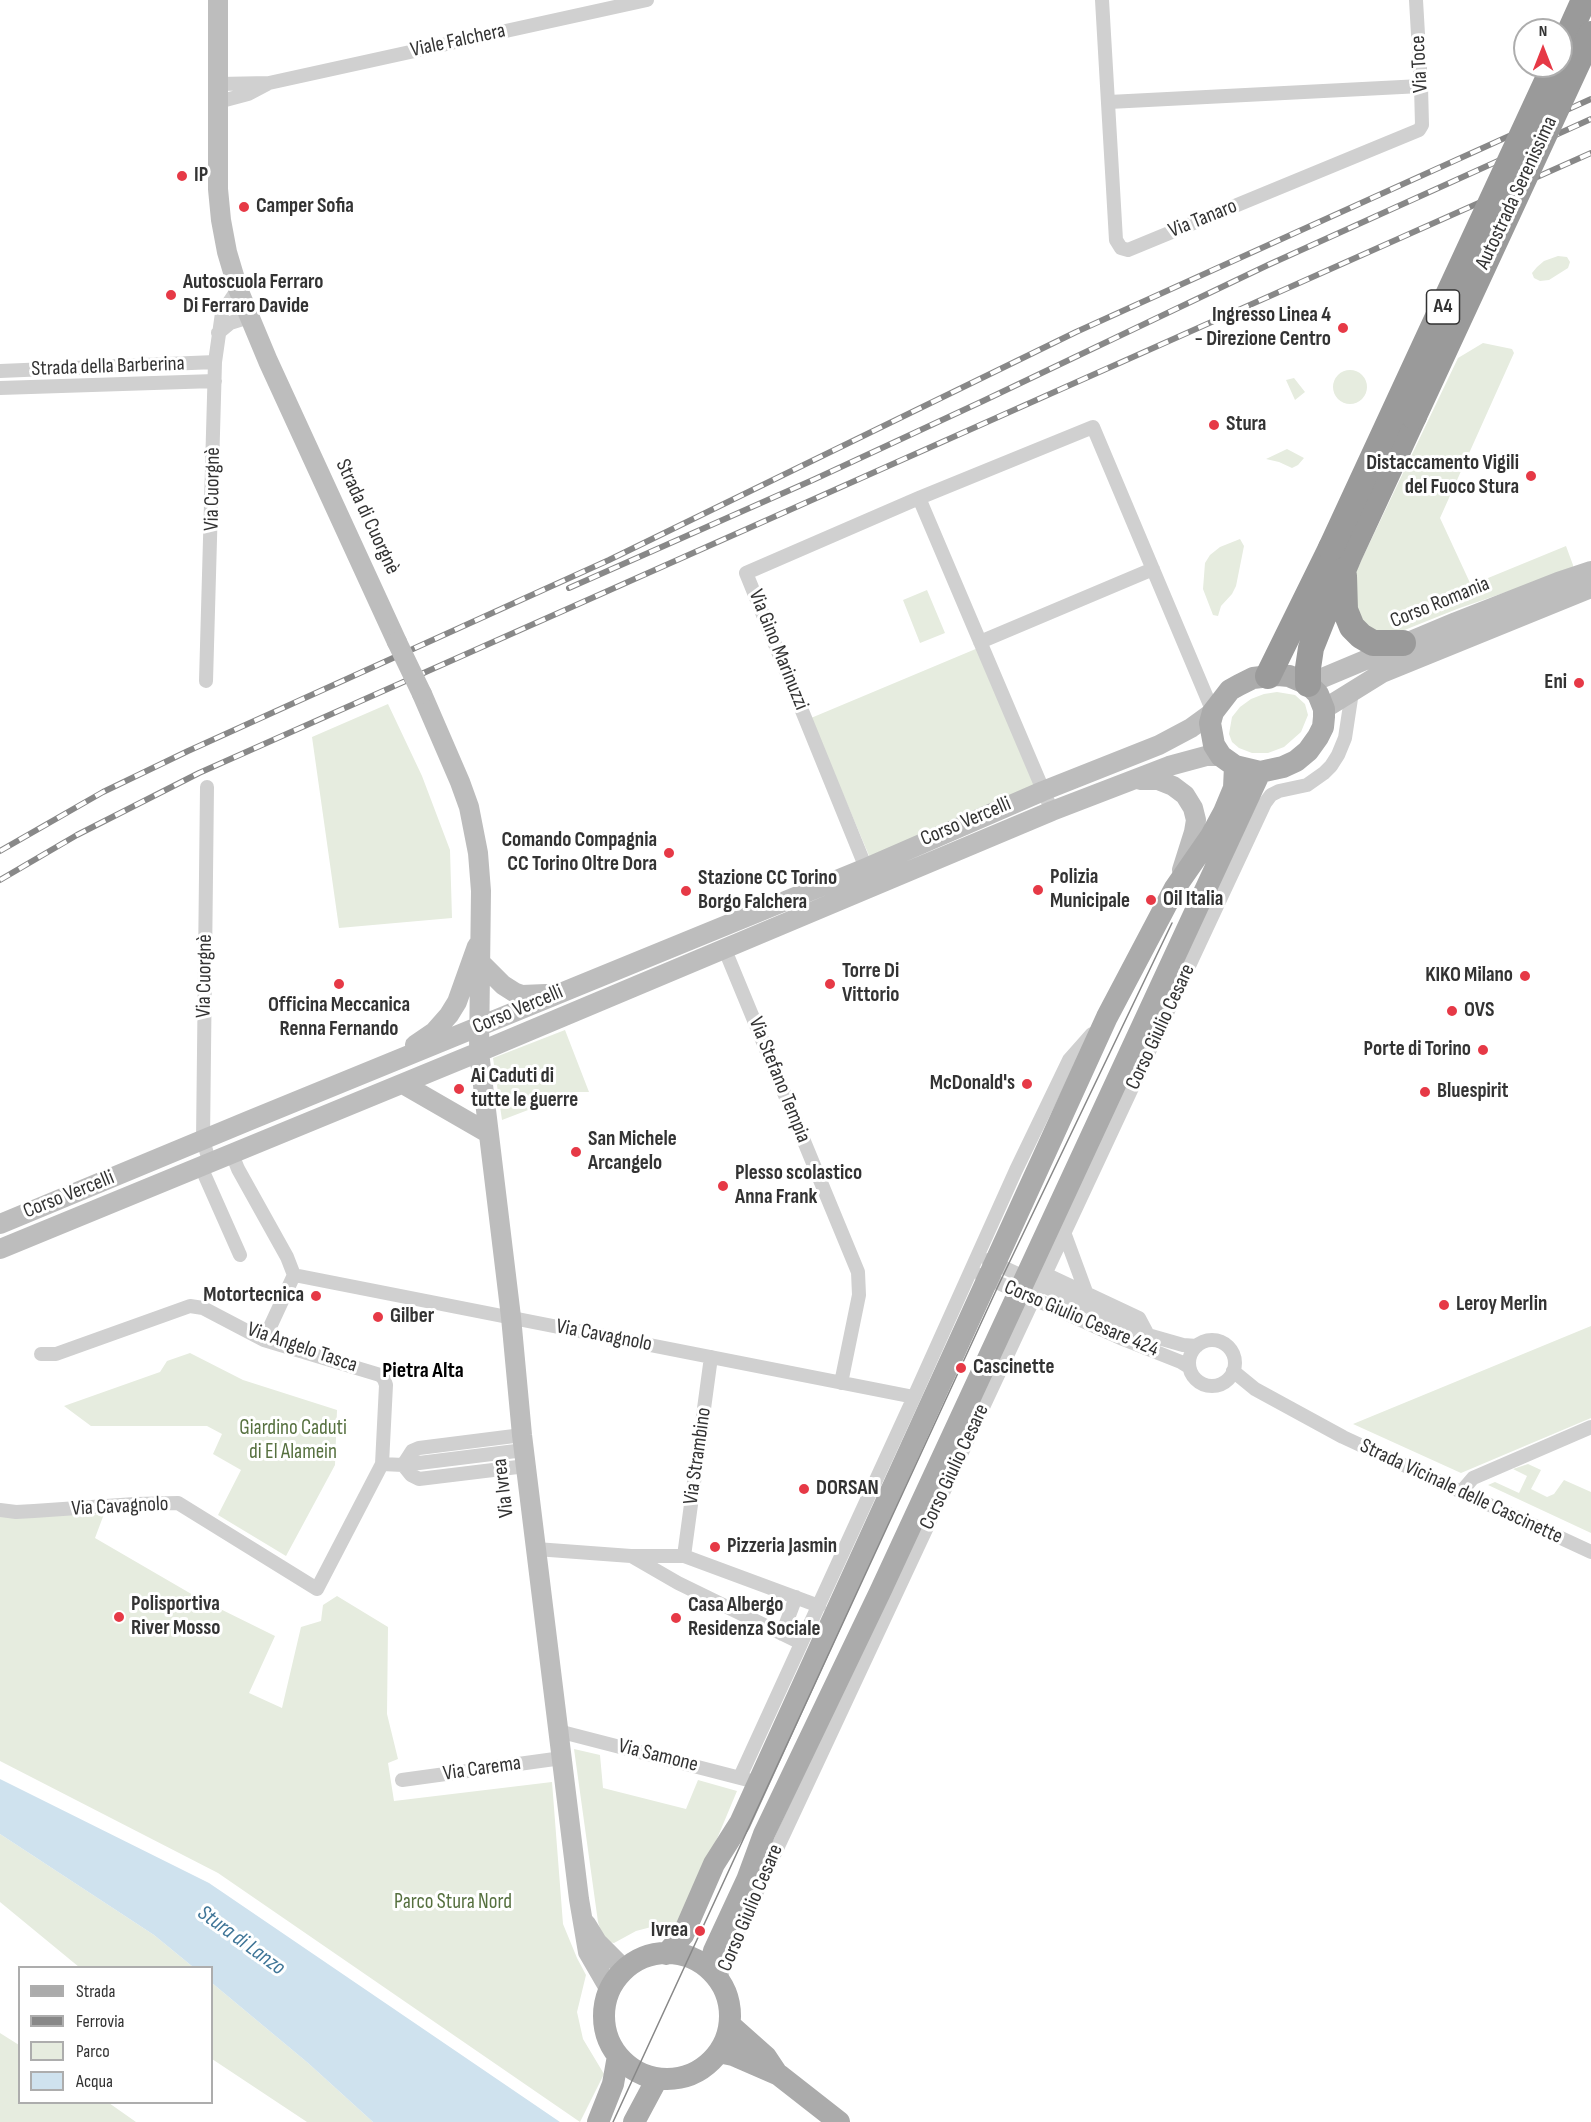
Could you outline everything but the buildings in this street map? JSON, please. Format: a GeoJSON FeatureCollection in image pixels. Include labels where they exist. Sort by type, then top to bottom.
{"type":"FeatureCollection","features":[{"type":"Feature","properties":{"kind":"highway"},"geometry":{"type":"LineString","coordinates":[[1573,24],[1584,0]]}},
{"type":"Feature","properties":{"kind":"highway","name":"Autostrada Serenissima"},"geometry":{"type":"LineString","coordinates":[[1268,676],[1342,556],[1591,34]]}},
{"type":"Feature","properties":{"kind":"highway","name":"Autostrada Serenissima"},"geometry":{"type":"LineString","coordinates":[[1308,684],[1311,648],[1342,556],[1549,78]]}},
{"type":"Feature","properties":{"kind":"highway"},"geometry":{"type":"LineString","coordinates":[[1342,556],[1345,610],[1352,627],[1373,643],[1403,644]]}},
{"type":"Feature","properties":{"kind":"main road","name":"Strada di Cuorgnè"},"geometry":{"type":"LineString","coordinates":[[218,0],[220,210],[227,252],[249,317],[460,782],[471,817],[480,870],[479,1052]]}},
{"type":"Feature","properties":{"kind":"main road","name":"Corso Romania"},"geometry":{"type":"LineString","coordinates":[[1308,684],[1558,582],[1591,571]]}},
{"type":"Feature","properties":{"kind":"main road","name":"Corso Romania"},"geometry":{"type":"LineString","coordinates":[[1324,709],[1382,674],[1591,588]]}},
{"type":"Feature","properties":{"kind":"main road"},"geometry":{"type":"LineString","coordinates":[[666,1954],[683,1935],[714,1864],[740,1823],[748,1780],[983,1267],[1107,1017],[1175,888],[1211,836],[1224,812],[1234,788],[1228,761],[1214,745],[1210,723],[1213,711],[1230,690],[1253,678],[1288,676],[1308,684],[1318,694],[1324,709],[1323,727],[1308,751],[1296,760],[1283,767],[1260,772],[1228,761]]}},
{"type":"Feature","properties":{"kind":"main road","name":"Corso Vercelli"},"geometry":{"type":"LineString","coordinates":[[0,1224],[866,868],[1043,791],[1175,738],[1213,711]]}},
{"type":"Feature","properties":{"kind":"main road","name":"Corso Vercelli"},"geometry":{"type":"LineString","coordinates":[[0,1249],[206,1166],[1052,812],[1170,765],[1196,758],[1228,761]]}},
{"type":"Feature","properties":{"kind":"main road","name":"Corso Giulio Cesare"},"geometry":{"type":"LineString","coordinates":[[717,1977],[711,1962],[714,1951],[747,1880],[764,1834],[1032,1283],[1187,950],[1260,772]]}},
{"type":"Feature","properties":{"kind":"main road"},"geometry":{"type":"LineString","coordinates":[[1128,782],[1152,779],[1164,782],[1185,795],[1193,808],[1196,820],[1194,832],[1175,888]]}},
{"type":"Feature","properties":{"kind":"main road"},"geometry":{"type":"LineString","coordinates":[[393,1062],[434,1032],[449,1015],[457,1002],[481,938]]}},
{"type":"Feature","properties":{"kind":"main road"},"geometry":{"type":"LineString","coordinates":[[481,963],[503,985],[514,992],[532,995],[561,992]]}},
{"type":"Feature","properties":{"kind":"main road","name":"Via Ivrea"},"geometry":{"type":"LineString","coordinates":[[479,1052],[511,1317],[524,1450],[582,1917],[588,1952],[610,1990]]}},
{"type":"Feature","properties":{"kind":"main road"},"geometry":{"type":"LineString","coordinates":[[403,1084],[477,1129],[488,1133]]}},
{"type":"Feature","properties":{"kind":"main road","name":"Via Ivrea"},"geometry":{"type":"LineString","coordinates":[[582,1917],[597,1942],[625,1970]]}},
{"type":"Feature","properties":{"kind":"main road"},"geometry":{"type":"LineString","coordinates":[[666,1954],[688,1957],[701,1963],[717,1977],[727,1995],[730,2025],[726,2040],[707,2065],[681,2078],[657,2079],[635,2070],[618,2056],[609,2041],[605,2024],[605,2007],[610,1990],[625,1970],[637,1961],[666,1954]]}},
{"type":"Feature","properties":{"kind":"main road"},"geometry":{"type":"LineString","coordinates":[[730,2025],[766,2057],[779,2075]]}},
{"type":"Feature","properties":{"kind":"main road"},"geometry":{"type":"LineString","coordinates":[[719,2052],[733,2055],[779,2075],[839,2122]]}},
{"type":"Feature","properties":{"kind":"main road"},"geometry":{"type":"LineString","coordinates":[[599,2120],[613,2084],[618,2056]]}},
{"type":"Feature","properties":{"kind":"main road"},"geometry":{"type":"LineString","coordinates":[[634,2122],[657,2079]]}},
{"type":"Feature","properties":{"kind":"street","name":"Viale Falchera"},"geometry":{"type":"LineString","coordinates":[[218,93],[647,0]]}},
{"type":"Feature","properties":{"kind":"street","name":"Via Tanaro"},"geometry":{"type":"LineString","coordinates":[[1102,0],[1116,240],[1121,248],[1128,250],[1421,128]]}},
{"type":"Feature","properties":{"kind":"street","name":"Via Toce"},"geometry":{"type":"LineString","coordinates":[[1416,0],[1421,128]]}},
{"type":"Feature","properties":{"kind":"street"},"geometry":{"type":"LineString","coordinates":[[1109,102],[1421,86]]}},
{"type":"Feature","properties":{"kind":"street","name":"Via Cuorgnè"},"geometry":{"type":"LineString","coordinates":[[206,681],[215,362],[218,333],[224,308],[238,289]]}},
{"type":"Feature","properties":{"kind":"street"},"geometry":{"type":"LineString","coordinates":[[218,333],[230,323],[249,317]]}},
{"type":"Feature","properties":{"kind":"street","name":"Strada della Barberina"},"geometry":{"type":"LineString","coordinates":[[0,371],[215,362]]}},
{"type":"Feature","properties":{"kind":"street","name":"Strada della Barberina"},"geometry":{"type":"LineString","coordinates":[[0,388],[215,381]]}},
{"type":"Feature","properties":{"kind":"street"},"geometry":{"type":"LineString","coordinates":[[1052,812],[919,498],[1093,427],[1213,711]]}},
{"type":"Feature","properties":{"kind":"street","name":"Via Gino Marinuzzi"},"geometry":{"type":"LineString","coordinates":[[866,868],[746,573],[919,498]]}},
{"type":"Feature","properties":{"kind":"street"},"geometry":{"type":"LineString","coordinates":[[980,642],[1153,569]]}},
{"type":"Feature","properties":{"kind":"street","name":"Corso Giulio Cesare"},"geometry":{"type":"LineString","coordinates":[[1032,1283],[1065,1235],[1187,950],[1265,803],[1271,795],[1279,791],[1307,784],[1316,779],[1331,765],[1345,738],[1352,692]]}},
{"type":"Feature","properties":{"kind":"street"},"geometry":{"type":"LineString","coordinates":[[1318,737],[1340,751]]}},
{"type":"Feature","properties":{"kind":"street","name":"Via Cuorgnè"},"geometry":{"type":"LineString","coordinates":[[207,787],[203,1140],[206,1166],[240,1255]]}},
{"type":"Feature","properties":{"kind":"street","name":"Via Stefano Tempia"},"geometry":{"type":"LineString","coordinates":[[725,950],[858,1272],[859,1295],[842,1383]]}},
{"type":"Feature","properties":{"kind":"street"},"geometry":{"type":"LineString","coordinates":[[232,1154],[287,1257],[294,1275],[264,1340]]}},
{"type":"Feature","properties":{"kind":"street"},"geometry":{"type":"LineString","coordinates":[[1065,1235],[1086,1292]]}},
{"type":"Feature","properties":{"kind":"street"},"geometry":{"type":"LineString","coordinates":[[748,1780],[801,1643],[819,1606],[860,1537],[914,1397],[983,1267]]}},
{"type":"Feature","properties":{"kind":"street","name":"Corso Giulio Cesare 424"},"geometry":{"type":"LineString","coordinates":[[983,1267],[1032,1283],[1148,1335],[1183,1345],[1197,1346]]}},
{"type":"Feature","properties":{"kind":"street","name":"Via Cavagnolo"},"geometry":{"type":"LineString","coordinates":[[294,1275],[914,1397]]}},
{"type":"Feature","properties":{"kind":"street","name":"Corso Giulio Cesare 424"},"geometry":{"type":"LineString","coordinates":[[1032,1283],[1086,1292],[1139,1318],[1148,1335]]}},
{"type":"Feature","properties":{"kind":"street","name":"Corso Giulio Cesare 424"},"geometry":{"type":"LineString","coordinates":[[1032,1283],[1131,1342],[1189,1367]]}},
{"type":"Feature","properties":{"kind":"street","name":"Via Angelo Tasca"},"geometry":{"type":"LineString","coordinates":[[41,1354],[56,1354],[196,1306],[264,1340],[380,1375],[386,1385],[382,1464],[317,1589]]}},
{"type":"Feature","properties":{"kind":"street"},"geometry":{"type":"LineString","coordinates":[[1210,1340],[1224,1344],[1233,1356],[1233,1371],[1229,1378],[1216,1385],[1202,1384],[1196,1379],[1189,1367],[1189,1359],[1197,1346],[1210,1340]]}},
{"type":"Feature","properties":{"kind":"street","name":"Via Strambino"},"geometry":{"type":"LineString","coordinates":[[684,1556],[711,1357]]}},
{"type":"Feature","properties":{"kind":"street"},"geometry":{"type":"LineString","coordinates":[[1233,1371],[1255,1389]]}},
{"type":"Feature","properties":{"kind":"street"},"geometry":{"type":"LineString","coordinates":[[1223,1383],[1255,1389]]}},
{"type":"Feature","properties":{"kind":"street","name":"Strada Vicinale delle Cascinette"},"geometry":{"type":"LineString","coordinates":[[1255,1389],[1331,1431],[1591,1552]]}},
{"type":"Feature","properties":{"kind":"street"},"geometry":{"type":"LineString","coordinates":[[1461,1492],[1473,1478],[1591,1426]]}},
{"type":"Feature","properties":{"kind":"street"},"geometry":{"type":"LineString","coordinates":[[403,1465],[412,1451],[419,1448],[524,1450]]}},
{"type":"Feature","properties":{"kind":"street"},"geometry":{"type":"LineString","coordinates":[[382,1464],[403,1465],[411,1475],[419,1479],[524,1450]]}},
{"type":"Feature","properties":{"kind":"street","name":"Via Cavagnolo"},"geometry":{"type":"LineString","coordinates":[[3,1507],[16,1512],[34,1512],[178,1503],[317,1589]]}},
{"type":"Feature","properties":{"kind":"street"},"geometry":{"type":"LineString","coordinates":[[536,1549],[631,1556],[684,1556],[819,1606]]}},
{"type":"Feature","properties":{"kind":"street"},"geometry":{"type":"LineString","coordinates":[[631,1556],[678,1583],[801,1643]]}},
{"type":"Feature","properties":{"kind":"street"},"geometry":{"type":"LineString","coordinates":[[782,1634],[796,1597]]}},
{"type":"Feature","properties":{"kind":"street","name":"Via Samone"},"geometry":{"type":"LineString","coordinates":[[558,1731],[748,1780]]}},
{"type":"Feature","properties":{"kind":"street","name":"Via Carema"},"geometry":{"type":"LineString","coordinates":[[402,1780],[562,1758]]}},
{"type":"Feature","properties":{"kind":"green space"},"geometry":{"type":"Polygon","coordinates":[[[1558,256],[1567,257],[1570,262],[1568,268],[1549,280],[1540,281],[1534,278],[1532,273],[1537,267],[1544,261],[1558,256]]]}},
{"type":"Feature","properties":{"kind":"green space"},"geometry":{"type":"Polygon","coordinates":[[[1483,343],[1512,349],[1514,353],[1440,518],[1471,585],[1566,546],[1573,569],[1457,609],[1397,633],[1379,633],[1363,624],[1350,584],[1458,358],[1483,343]]]}},
{"type":"Feature","properties":{"kind":"green space"},"geometry":{"type":"Polygon","coordinates":[[[1350,370],[1362,375],[1367,387],[1362,399],[1350,404],[1338,399],[1333,387],[1338,375],[1350,370]]]}},
{"type":"Feature","properties":{"kind":"green space"},"geometry":{"type":"Polygon","coordinates":[[[1294,378],[1305,392],[1295,400],[1286,380],[1294,378]]]}},
{"type":"Feature","properties":{"kind":"green space"},"geometry":{"type":"Polygon","coordinates":[[[1287,449],[1304,458],[1298,465],[1292,468],[1266,459],[1287,449]]]}},
{"type":"Feature","properties":{"kind":"green space"},"geometry":{"type":"Polygon","coordinates":[[[1240,539],[1244,546],[1236,586],[1221,606],[1218,616],[1213,615],[1203,589],[1205,563],[1210,555],[1220,547],[1240,539]]]}},
{"type":"Feature","properties":{"kind":"green space"},"geometry":{"type":"Polygon","coordinates":[[[927,590],[945,633],[920,643],[903,600],[927,590]]]}},
{"type":"Feature","properties":{"kind":"green space"},"geometry":{"type":"Polygon","coordinates":[[[978,648],[1037,788],[870,858],[811,718],[978,648]]]}},
{"type":"Feature","properties":{"kind":"green space"},"geometry":{"type":"Polygon","coordinates":[[[1277,692],[1295,695],[1305,704],[1308,715],[1301,732],[1284,747],[1268,753],[1252,753],[1239,748],[1232,742],[1229,734],[1232,717],[1251,699],[1277,692]]]}},
{"type":"Feature","properties":{"kind":"green space"},"geometry":{"type":"Polygon","coordinates":[[[388,704],[422,776],[450,850],[452,918],[339,928],[312,737],[388,704]]]}},
{"type":"Feature","properties":{"kind":"green space"},"geometry":{"type":"Polygon","coordinates":[[[565,1030],[589,1092],[575,1092],[502,1120],[493,1058],[565,1030]]]}},
{"type":"Feature","properties":{"kind":"green space"},"geometry":{"type":"Polygon","coordinates":[[[1591,1326],[1591,1418],[1461,1473],[1353,1424],[1591,1326]]]}},
{"type":"Feature","properties":{"kind":"green space","name":"Giardino Caduti di El Alamein"},"geometry":{"type":"Polygon","coordinates":[[[190,1353],[243,1380],[337,1410],[335,1465],[286,1556],[218,1515],[241,1470],[213,1454],[222,1434],[207,1426],[91,1426],[64,1406],[160,1372],[167,1361],[190,1353]]]}},
{"type":"Feature","properties":{"kind":"green space"},"geometry":{"type":"Polygon","coordinates":[[[1528,1464],[1541,1470],[1531,1489],[1547,1497],[1554,1494],[1564,1480],[1591,1492],[1591,1533],[1488,1485],[1495,1482],[1519,1493],[1527,1476],[1513,1469],[1528,1464]]]}},
{"type":"Feature","properties":{"kind":"green space","name":"Parco Stura Nord"},"geometry":{"type":"Polygon","coordinates":[[[104,1514],[95,1538],[200,1599],[275,1636],[249,1693],[282,1708],[301,1627],[321,1621],[323,1605],[337,1596],[388,1627],[387,1714],[398,1759],[388,1763],[394,1801],[552,1782],[563,1924],[586,1975],[577,2012],[583,2039],[604,2074],[580,2122],[218,1873],[0,1761],[0,1517],[104,1514]]]}},
{"type":"Feature","properties":{"kind":"green space"},"geometry":{"type":"Polygon","coordinates":[[[574,1749],[600,1755],[603,1788],[686,1809],[698,1780],[737,1791],[680,1927],[655,1926],[636,1931],[614,1943],[604,1941],[598,1922],[574,1749]]]}},
{"type":"Feature","properties":{"kind":"green space"},"geometry":{"type":"Polygon","coordinates":[[[0,1834],[154,1935],[192,1966],[78,1966],[0,1902],[0,1834]]]}},
{"type":"Feature","properties":{"kind":"green space"},"geometry":{"type":"Polygon","coordinates":[[[213,1984],[308,2063],[373,2122],[307,2122],[213,2060],[213,1984]]]}},
{"type":"Feature","properties":{"kind":"green space"},"geometry":{"type":"Polygon","coordinates":[[[0,2033],[18,2044],[18,2104],[110,2104],[136,2122],[0,2122],[0,2033]]]}},
{"type":"Feature","properties":{"kind":"water","name":"Stura di Lanzo"},"geometry":{"type":"Polygon","coordinates":[[[0,1779],[209,1883],[560,2122],[373,2122],[308,2063],[213,1984],[213,1966],[192,1966],[154,1935],[0,1834],[0,1779]]]}},
{"type":"Feature","properties":{"kind":"tram line"},"geometry":{"type":"LineString","coordinates":[[613,2122],[999,1284],[1172,923]]}},
{"type":"Feature","properties":{"kind":"railway"},"geometry":{"type":"LineString","coordinates":[[0,851],[103,792],[188,751],[609,560],[1076,332],[1591,99]]}},
{"type":"Feature","properties":{"kind":"railway"},"geometry":{"type":"LineString","coordinates":[[569,588],[815,479],[1268,265],[1591,119]]}},
{"type":"Feature","properties":{"kind":"railway"},"geometry":{"type":"LineString","coordinates":[[0,880],[77,835],[199,773],[1591,153]]}},
{"type":"Feature","properties":{"kind":"place","name":"IP"},"geometry":{"type":"Point","coordinates":[182,176]}},
{"type":"Feature","properties":{"kind":"place","name":"Camper Sofia"},"geometry":{"type":"Point","coordinates":[244,207]}},
{"type":"Feature","properties":{"kind":"place","name":"Autoscuola Ferraro Di Ferraro Davide"},"geometry":{"type":"Point","coordinates":[171,295]}},
{"type":"Feature","properties":{"kind":"place","name":"Ingresso Linea 4 - Direzione Centro"},"geometry":{"type":"Point","coordinates":[1343,328]}},
{"type":"Feature","properties":{"kind":"place","name":"Stura"},"geometry":{"type":"Point","coordinates":[1214,425]}},
{"type":"Feature","properties":{"kind":"place","name":"Distaccamento Vigili del Fuoco Stura"},"geometry":{"type":"Point","coordinates":[1531,476]}},
{"type":"Feature","properties":{"kind":"place","name":"Eni"},"geometry":{"type":"Point","coordinates":[1579,683]}},
{"type":"Feature","properties":{"kind":"place","name":"Comando Compagnia CC Torino Oltre Dora"},"geometry":{"type":"Point","coordinates":[669,853]}},
{"type":"Feature","properties":{"kind":"place","name":"Polizia Municipale"},"geometry":{"type":"Point","coordinates":[1038,890]}},
{"type":"Feature","properties":{"kind":"place","name":"Stazione CC Torino Borgo Falchera"},"geometry":{"type":"Point","coordinates":[686,891]}},
{"type":"Feature","properties":{"kind":"place","name":"Oil Italia"},"geometry":{"type":"Point","coordinates":[1151,900]}},
{"type":"Feature","properties":{"kind":"place","name":"KIKO Milano"},"geometry":{"type":"Point","coordinates":[1525,976]}},
{"type":"Feature","properties":{"kind":"place","name":"Officina Meccanica Renna Fernando"},"geometry":{"type":"Point","coordinates":[339,984]}},
{"type":"Feature","properties":{"kind":"place","name":"Torre Di Vittorio"},"geometry":{"type":"Point","coordinates":[830,984]}},
{"type":"Feature","properties":{"kind":"place","name":"OVS"},"geometry":{"type":"Point","coordinates":[1452,1011]}},
{"type":"Feature","properties":{"kind":"place","name":"Porte di Torino"},"geometry":{"type":"Point","coordinates":[1483,1050]}},
{"type":"Feature","properties":{"kind":"place","name":"McDonald's"},"geometry":{"type":"Point","coordinates":[1027,1084]}},
{"type":"Feature","properties":{"kind":"place","name":"Ai Caduti di tutte le guerre"},"geometry":{"type":"Point","coordinates":[459,1089]}},
{"type":"Feature","properties":{"kind":"place","name":"Bluespirit"},"geometry":{"type":"Point","coordinates":[1425,1092]}},
{"type":"Feature","properties":{"kind":"place","name":"San Michele Arcangelo"},"geometry":{"type":"Point","coordinates":[576,1152]}},
{"type":"Feature","properties":{"kind":"place","name":"Plesso scolastico Anna Frank"},"geometry":{"type":"Point","coordinates":[723,1186]}},
{"type":"Feature","properties":{"kind":"place","name":"Motortecnica"},"geometry":{"type":"Point","coordinates":[316,1296]}},
{"type":"Feature","properties":{"kind":"place","name":"Leroy Merlin"},"geometry":{"type":"Point","coordinates":[1444,1305]}},
{"type":"Feature","properties":{"kind":"place","name":"Gilber"},"geometry":{"type":"Point","coordinates":[378,1317]}},
{"type":"Feature","properties":{"kind":"place","name":"Cascinette"},"geometry":{"type":"Point","coordinates":[961,1368]}},
{"type":"Feature","properties":{"kind":"place","name":"DORSAN"},"geometry":{"type":"Point","coordinates":[804,1489]}},
{"type":"Feature","properties":{"kind":"place","name":"Pizzeria Jasmin"},"geometry":{"type":"Point","coordinates":[715,1547]}},
{"type":"Feature","properties":{"kind":"place","name":"Polisportiva River Mosso"},"geometry":{"type":"Point","coordinates":[119,1617]}},
{"type":"Feature","properties":{"kind":"place","name":"Casa Albergo Residenza Sociale"},"geometry":{"type":"Point","coordinates":[676,1618]}},
{"type":"Feature","properties":{"kind":"place","name":"Ivrea"},"geometry":{"type":"Point","coordinates":[700,1931]}},
{"type":"Feature","properties":{"kind":"district","name":"Pietra Alta"},"geometry":{"type":"Point","coordinates":[423,1371]}}]}
